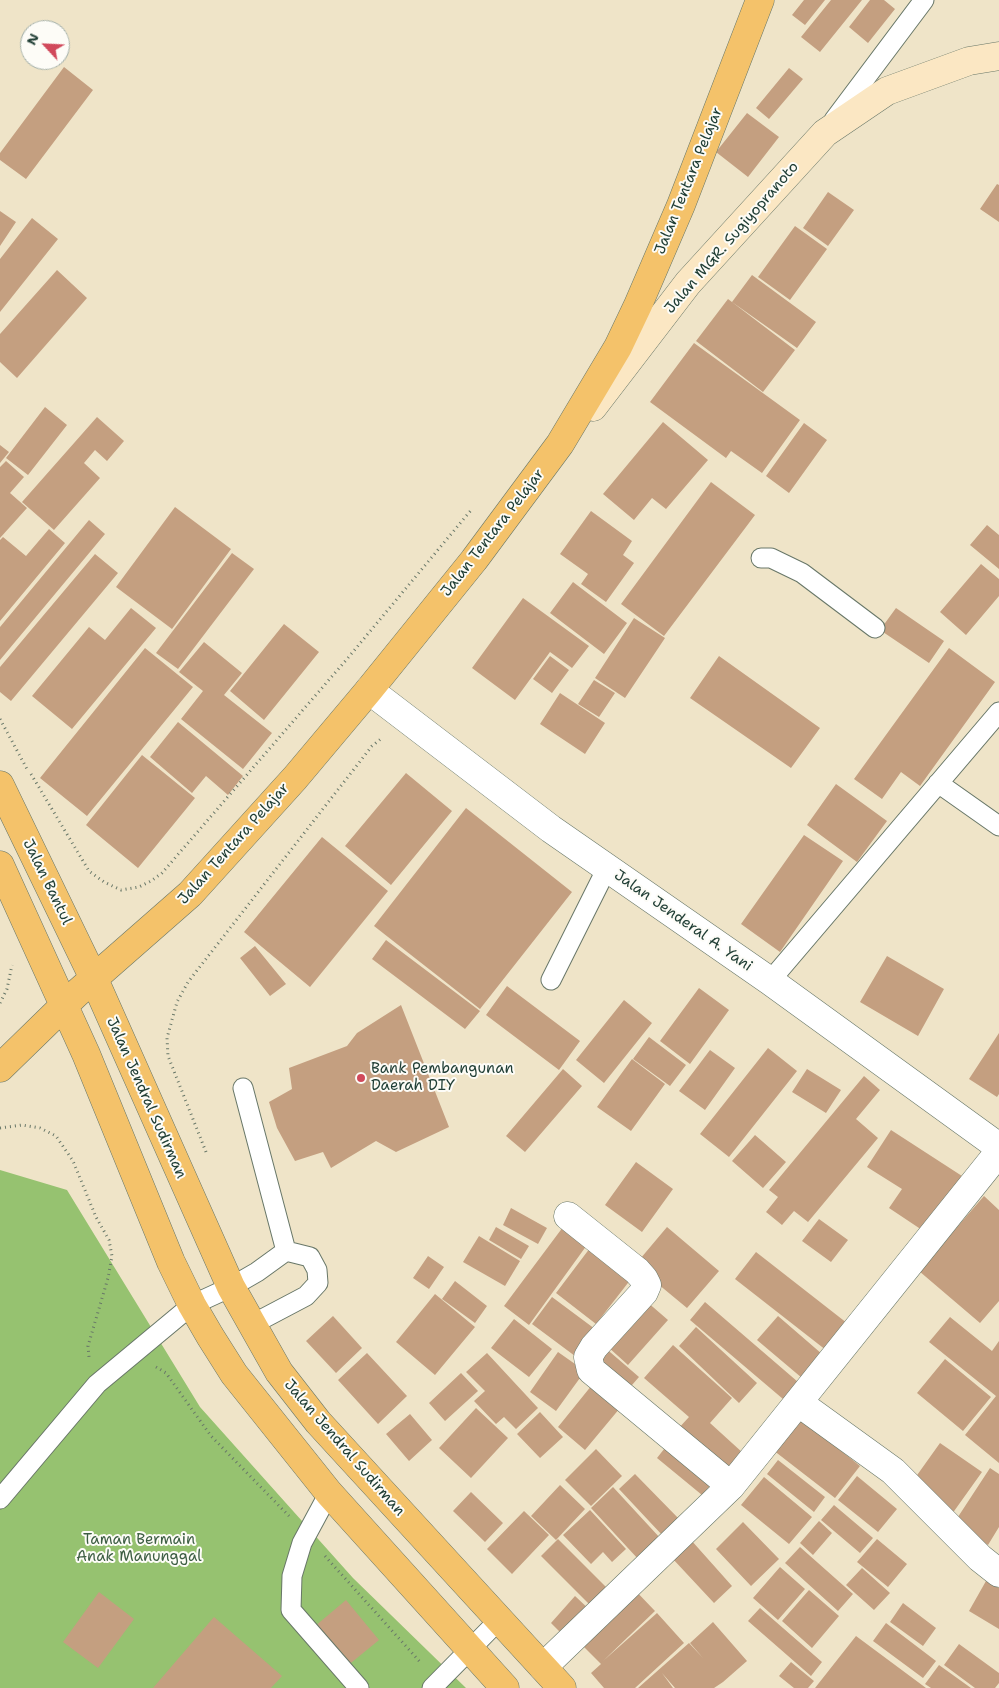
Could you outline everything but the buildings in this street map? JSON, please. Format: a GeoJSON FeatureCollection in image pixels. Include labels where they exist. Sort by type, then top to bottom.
{"type":"FeatureCollection","features":[{"type":"Feature","properties":{"kind":"main road","name":"Jalan Tentara Pelajar"},"geometry":{"type":"LineString","coordinates":[[0,1068],[64,1006],[190,894],[295,778],[369,690],[522,496],[560,444],[588,400],[634,313],[681,205],[760,0]]}},
{"type":"Feature","properties":{"kind":"main road","name":"Jalan MGR. Sugiyopranoto"},"geometry":{"type":"LineString","coordinates":[[522,496],[688,283],[825,133],[887,90],[969,61],[999,56]]}},
{"type":"Feature","properties":{"kind":"main road","name":"Jalan Bantul"},"geometry":{"type":"LineString","coordinates":[[0,785],[94,979]]}},
{"type":"Feature","properties":{"kind":"main road"},"geometry":{"type":"LineString","coordinates":[[0,865],[86,1054],[171,1262],[192,1305],[234,1374],[329,1493],[505,1688]]}},
{"type":"Feature","properties":{"kind":"main road","name":"Jalan Jendral Sudirman"},"geometry":{"type":"LineString","coordinates":[[94,979],[231,1287],[279,1372],[318,1422],[562,1688]]}},
{"type":"Feature","properties":{"kind":"street","name":"Jalan Jenderal A. Yani"},"geometry":{"type":"LineString","coordinates":[[369,690],[551,829],[770,981],[999,1148]]}},
{"type":"Feature","properties":{"kind":"street"},"geometry":{"type":"LineString","coordinates":[[543,1667],[731,1486],[999,1152]]}},
{"type":"Feature","properties":{"kind":"street"},"geometry":{"type":"LineString","coordinates":[[568,1216],[637,1271],[647,1286],[644,1292],[594,1347],[588,1357],[591,1370],[731,1486]]}},
{"type":"Feature","properties":{"kind":"street"},"geometry":{"type":"LineString","coordinates":[[799,1402],[893,1471],[980,1558],[999,1573]]}},
{"type":"Feature","properties":{"kind":"lane"},"geometry":{"type":"LineString","coordinates":[[825,133],[924,0]]}},
{"type":"Feature","properties":{"kind":"lane"},"geometry":{"type":"LineString","coordinates":[[761,558],[771,558],[802,572],[875,628]]}},
{"type":"Feature","properties":{"kind":"lane"},"geometry":{"type":"LineString","coordinates":[[770,981],[999,712]]}},
{"type":"Feature","properties":{"kind":"lane"},"geometry":{"type":"LineString","coordinates":[[938,783],[999,826]]}},
{"type":"Feature","properties":{"kind":"lane"},"geometry":{"type":"LineString","coordinates":[[551,980],[607,868]]}},
{"type":"Feature","properties":{"kind":"lane"},"geometry":{"type":"LineString","coordinates":[[243,1088],[286,1251]]}},
{"type":"Feature","properties":{"kind":"lane"},"geometry":{"type":"LineString","coordinates":[[0,1499],[97,1384],[192,1305],[231,1287],[257,1272],[286,1251],[310,1257],[317,1270],[318,1283],[306,1296],[251,1324]]}},
{"type":"Feature","properties":{"kind":"lane"},"geometry":{"type":"LineString","coordinates":[[329,1493],[306,1534],[292,1576],[291,1610],[359,1688]]}},
{"type":"Feature","properties":{"kind":"lane"},"geometry":{"type":"LineString","coordinates":[[435,1685],[499,1620]]}},
{"type":"Feature","properties":{"kind":"path"},"geometry":{"type":"LineString","coordinates":[[0,719],[66,836],[89,871],[104,882],[121,890],[139,888],[162,873],[347,659],[473,507]]}},
{"type":"Feature","properties":{"kind":"path"},"geometry":{"type":"LineString","coordinates":[[207,1154],[168,1056],[167,1038],[177,1002],[188,982],[231,930],[372,746],[382,738],[388,737]]}},
{"type":"Feature","properties":{"kind":"path"},"geometry":{"type":"LineString","coordinates":[[0,1002],[7,989],[12,963]]}},
{"type":"Feature","properties":{"kind":"path"},"geometry":{"type":"LineString","coordinates":[[0,1128],[22,1124],[40,1128],[56,1136],[73,1161],[109,1240],[112,1256],[108,1278],[88,1346],[89,1358],[108,1375]]}},
{"type":"Feature","properties":{"kind":"path"},"geometry":{"type":"LineString","coordinates":[[151,1366],[166,1373],[211,1436],[306,1534],[435,1685]]}},
{"type":"Feature","properties":{"kind":"green space","name":"Taman Bermain Anak Manunggal"},"geometry":{"type":"Polygon","coordinates":[[[0,1170],[67,1190],[200,1407],[353,1578],[466,1688],[0,1688],[0,1170]]]}},
{"type":"Feature","properties":{"kind":"place","name":"Bank Pembangunan Daerah DIY"},"geometry":{"type":"Point","coordinates":[361,1078]}}]}
